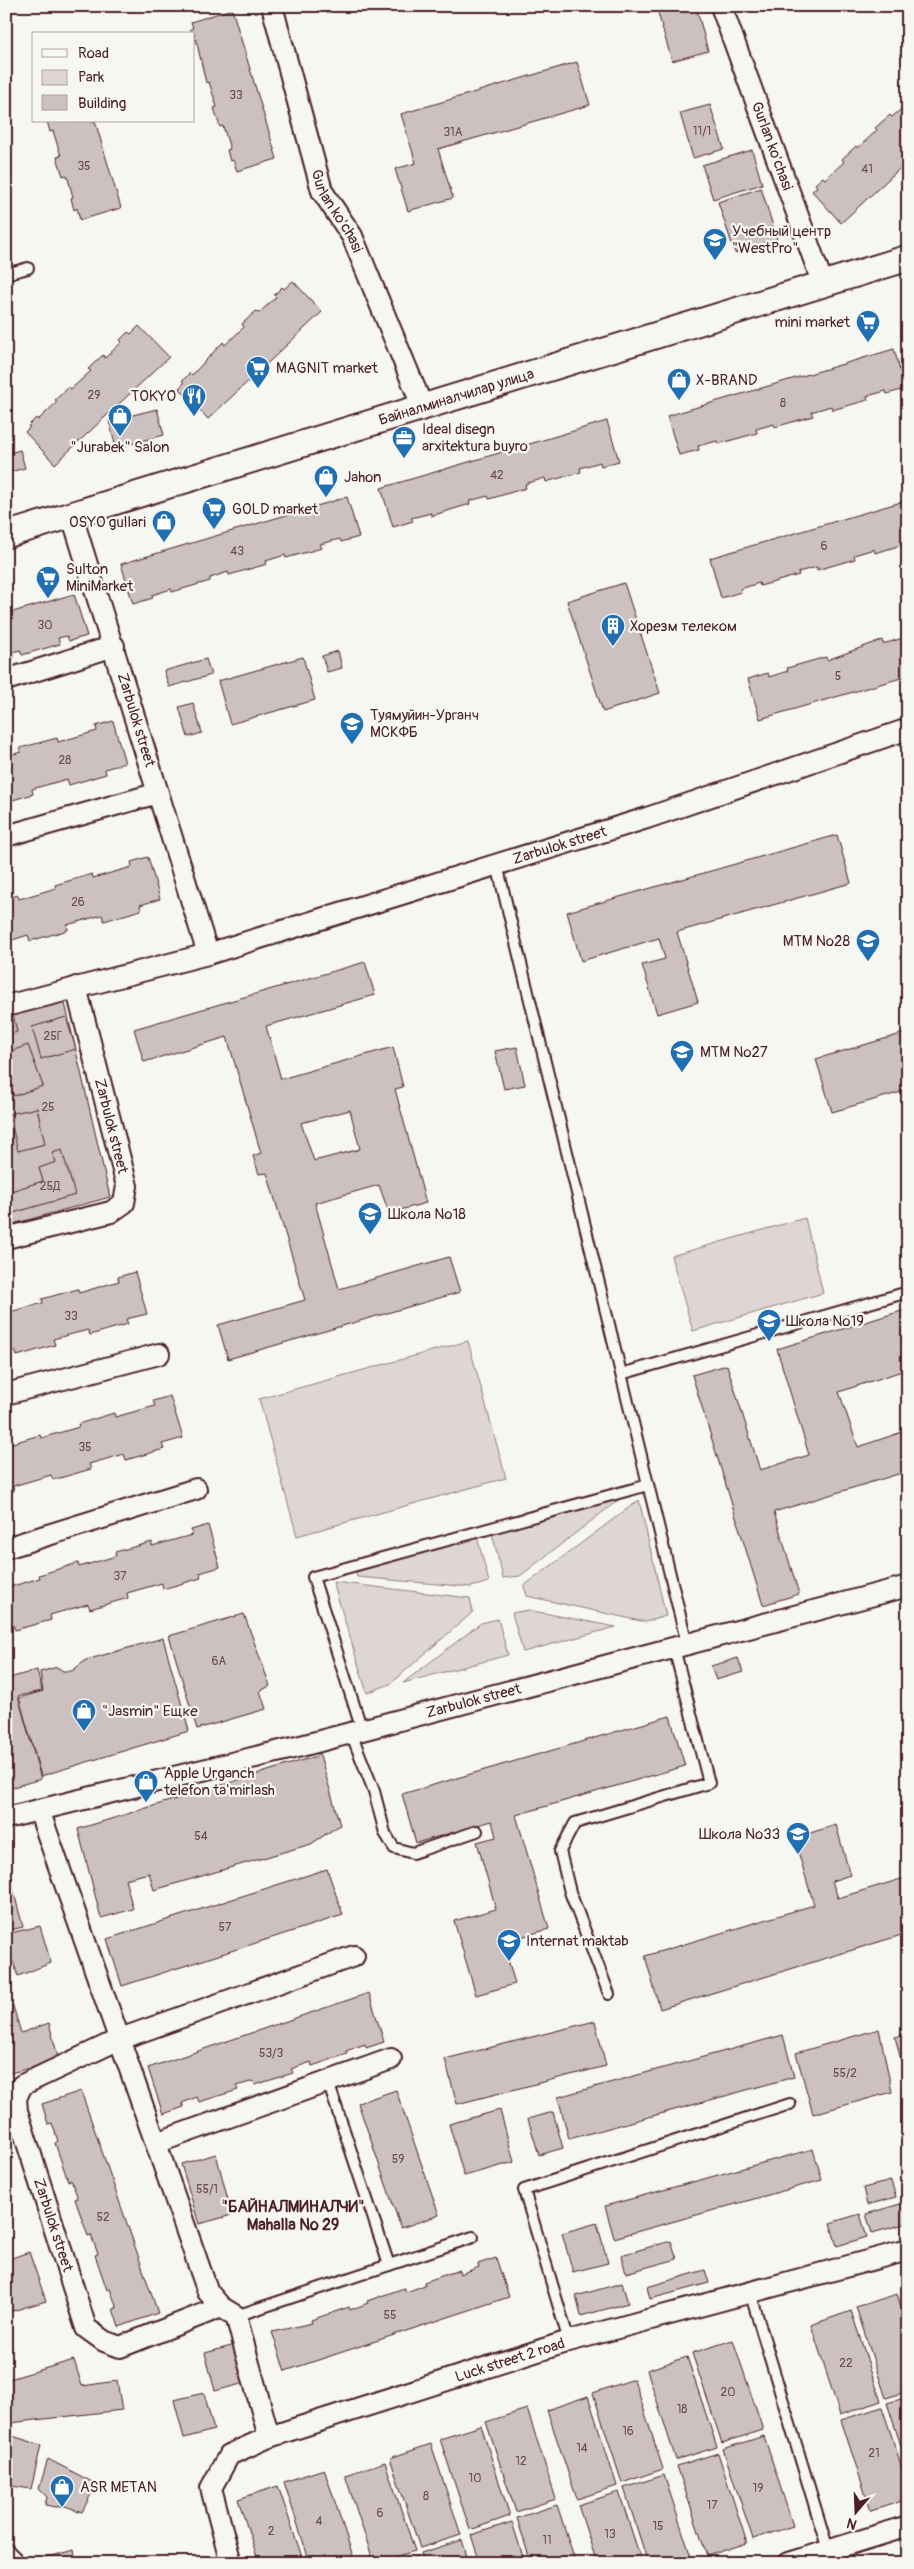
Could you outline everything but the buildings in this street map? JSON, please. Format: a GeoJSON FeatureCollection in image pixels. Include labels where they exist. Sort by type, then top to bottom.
{"type":"FeatureCollection","features":[{"type":"Feature","properties":{"kind":"street","name":"Gurlan ko'chasi"},"geometry":{"type":"LineString","coordinates":[[272,6],[322,191],[352,236],[424,408]]}},
{"type":"Feature","properties":{"kind":"street","name":"Gurlan ko'chasi"},"geometry":{"type":"LineString","coordinates":[[721,6],[823,284]]}},
{"type":"Feature","properties":{"kind":"street","name":"Байналминалчилар улица"},"geometry":{"type":"LineString","coordinates":[[6,535],[908,258]]}},
{"type":"Feature","properties":{"kind":"street","name":"Zarbulok street"},"geometry":{"type":"LineString","coordinates":[[72,516],[114,646],[208,954]]}},
{"type":"Feature","properties":{"kind":"street"},"geometry":{"type":"LineString","coordinates":[[6,680],[114,646]]}},
{"type":"Feature","properties":{"kind":"street","name":"Zarbulok street"},"geometry":{"type":"LineString","coordinates":[[6,1006],[208,954],[647,818],[908,729]]}},
{"type":"Feature","properties":{"kind":"street"},"geometry":{"type":"LineString","coordinates":[[6,836],[158,793]]}},
{"type":"Feature","properties":{"kind":"street","name":"Zarbulok street"},"geometry":{"type":"LineString","coordinates":[[6,1238],[111,1212],[124,1203],[127,1186],[76,987]]}},
{"type":"Feature","properties":{"kind":"street"},"geometry":{"type":"LineString","coordinates":[[6,1394],[158,1354]]}},
{"type":"Feature","properties":{"kind":"street"},"geometry":{"type":"LineString","coordinates":[[6,1548],[196,1489]]}},
{"type":"Feature","properties":{"kind":"street","name":"Zarbulok street"},"geometry":{"type":"LineString","coordinates":[[6,1818],[356,1731],[908,1586]]}},
{"type":"Feature","properties":{"kind":"street"},"geometry":{"type":"LineString","coordinates":[[39,1810],[208,2292],[228,2312],[269,2437]]}},
{"type":"Feature","properties":{"kind":"street","name":"Zarbulok street"},"geometry":{"type":"LineString","coordinates":[[228,2312],[120,2347],[104,2342],[86,2328],[11,2094],[22,2085],[120,2039],[354,1956]]}},
{"type":"Feature","properties":{"kind":"street"},"geometry":{"type":"LineString","coordinates":[[156,2143],[392,2059]]}},
{"type":"Feature","properties":{"kind":"street","name":"Luck street 2 road"},"geometry":{"type":"LineString","coordinates":[[231,2563],[210,2488],[229,2455],[269,2437],[569,2341],[908,2250]]}},
{"type":"Feature","properties":{"kind":"street"},"geometry":{"type":"LineString","coordinates":[[788,2563],[830,2557],[908,2526]]}},
{"type":"Feature","properties":{"kind":"lane"},"geometry":{"type":"LineString","coordinates":[[6,274],[28,268]]}},
{"type":"Feature","properties":{"kind":"lane"},"geometry":{"type":"LineString","coordinates":[[497,865],[648,1485],[709,1784],[575,1822],[560,1851],[570,1892],[609,1994]]}},
{"type":"Feature","properties":{"kind":"lane"},"geometry":{"type":"LineString","coordinates":[[621,1374],[908,1292]]}},
{"type":"Feature","properties":{"kind":"lane"},"geometry":{"type":"LineString","coordinates":[[477,1831],[413,1853],[394,1848],[385,1834],[313,1577],[648,1485]]}},
{"type":"Feature","properties":{"kind":"lane"},"geometry":{"type":"LineString","coordinates":[[328,2082],[389,2265]]}},
{"type":"Feature","properties":{"kind":"lane"},"geometry":{"type":"LineString","coordinates":[[569,2341],[524,2190],[790,2104]]}},
{"type":"Feature","properties":{"kind":"lane"},"geometry":{"type":"LineString","coordinates":[[228,2312],[389,2265],[473,2237]]}},
{"type":"Feature","properties":{"kind":"lane"},"geometry":{"type":"LineString","coordinates":[[750,2292],[830,2557]]}},
{"type":"Feature","properties":{"kind":"lane"},"geometry":{"type":"LineString","coordinates":[[6,2548],[21,2563]]}},
{"type":"Feature","properties":{"kind":"green space"},"geometry":{"type":"Polygon","coordinates":[[[805,1218],[823,1293],[693,1331],[671,1256],[805,1218]]]}},
{"type":"Feature","properties":{"kind":"green space"},"geometry":{"type":"Polygon","coordinates":[[[468,1341],[506,1478],[297,1536],[259,1399],[468,1341]]]}},
{"type":"Feature","properties":{"kind":"green space"},"geometry":{"type":"Polygon","coordinates":[[[621,1498],[520,1576],[503,1578],[491,1529],[621,1498]]]}},
{"type":"Feature","properties":{"kind":"green space"},"geometry":{"type":"Polygon","coordinates":[[[639,1500],[666,1616],[645,1622],[527,1596],[524,1586],[639,1500]]]}},
{"type":"Feature","properties":{"kind":"green space"},"geometry":{"type":"Polygon","coordinates":[[[477,1537],[489,1582],[471,1587],[357,1577],[356,1572],[477,1537]]]}},
{"type":"Feature","properties":{"kind":"green space"},"geometry":{"type":"Polygon","coordinates":[[[333,1582],[470,1598],[473,1612],[390,1684],[367,1693],[333,1582]]]}},
{"type":"Feature","properties":{"kind":"green space"},"geometry":{"type":"Polygon","coordinates":[[[528,1610],[616,1627],[523,1652],[512,1613],[528,1610]]]}},
{"type":"Feature","properties":{"kind":"green space"},"geometry":{"type":"Polygon","coordinates":[[[498,1619],[508,1655],[403,1683],[481,1623],[498,1619]]]}},
{"type":"Feature","properties":{"kind":"place","name":"Учебный центр \"WestPro\""},"geometry":{"type":"Point","coordinates":[715,261]}},
{"type":"Feature","properties":{"kind":"place","name":"mini market"},"geometry":{"type":"Point","coordinates":[868,343]}},
{"type":"Feature","properties":{"kind":"place","name":"MAGNIT market"},"geometry":{"type":"Point","coordinates":[258,389]}},
{"type":"Feature","properties":{"kind":"place","name":"X-BRAND"},"geometry":{"type":"Point","coordinates":[679,401]}},
{"type":"Feature","properties":{"kind":"place","name":"TOKYO"},"geometry":{"type":"Point","coordinates":[194,417]}},
{"type":"Feature","properties":{"kind":"place","name":"\"Jurabek\" Salon"},"geometry":{"type":"Point","coordinates":[120,437]}},
{"type":"Feature","properties":{"kind":"place","name":"Ideal disegn arxitektura buyro"},"geometry":{"type":"Point","coordinates":[404,459]}},
{"type":"Feature","properties":{"kind":"place","name":"Jahon"},"geometry":{"type":"Point","coordinates":[326,498]}},
{"type":"Feature","properties":{"kind":"place","name":"GOLD market"},"geometry":{"type":"Point","coordinates":[214,530]}},
{"type":"Feature","properties":{"kind":"place","name":"OSYO gullari"},"geometry":{"type":"Point","coordinates":[164,543]}},
{"type":"Feature","properties":{"kind":"place","name":"Sulton MiniMarket"},"geometry":{"type":"Point","coordinates":[48,599]}},
{"type":"Feature","properties":{"kind":"place","name":"Хорезм телеком"},"geometry":{"type":"Point","coordinates":[613,647]}},
{"type":"Feature","properties":{"kind":"place","name":"Туямуйин-Урганч МСКФБ"},"geometry":{"type":"Point","coordinates":[352,745]}},
{"type":"Feature","properties":{"kind":"place","name":"MTM №28"},"geometry":{"type":"Point","coordinates":[868,962]}},
{"type":"Feature","properties":{"kind":"place","name":"MTM №27"},"geometry":{"type":"Point","coordinates":[682,1073]}},
{"type":"Feature","properties":{"kind":"place","name":"Школа №18"},"geometry":{"type":"Point","coordinates":[370,1235]}},
{"type":"Feature","properties":{"kind":"place","name":"Школа №19"},"geometry":{"type":"Point","coordinates":[769,1342]}},
{"type":"Feature","properties":{"kind":"place","name":"\"Jasmin\" Ещке"},"geometry":{"type":"Point","coordinates":[84,1732]}},
{"type":"Feature","properties":{"kind":"place","name":"Apple Urganch telefon ta'mirlash"},"geometry":{"type":"Point","coordinates":[146,1803]}},
{"type":"Feature","properties":{"kind":"place","name":"Школа №33"},"geometry":{"type":"Point","coordinates":[798,1855]}},
{"type":"Feature","properties":{"kind":"place","name":"Internat maktab"},"geometry":{"type":"Point","coordinates":[509,1962]}},
{"type":"Feature","properties":{"kind":"place","name":"ASR METAN"},"geometry":{"type":"Point","coordinates":[62,2508]}},
{"type":"Feature","properties":{"kind":"district","name":"\"БАЙНАЛМИНАЛЧИ\" Mahalla № 29"},"geometry":{"type":"Point","coordinates":[293,2216]}}]}
